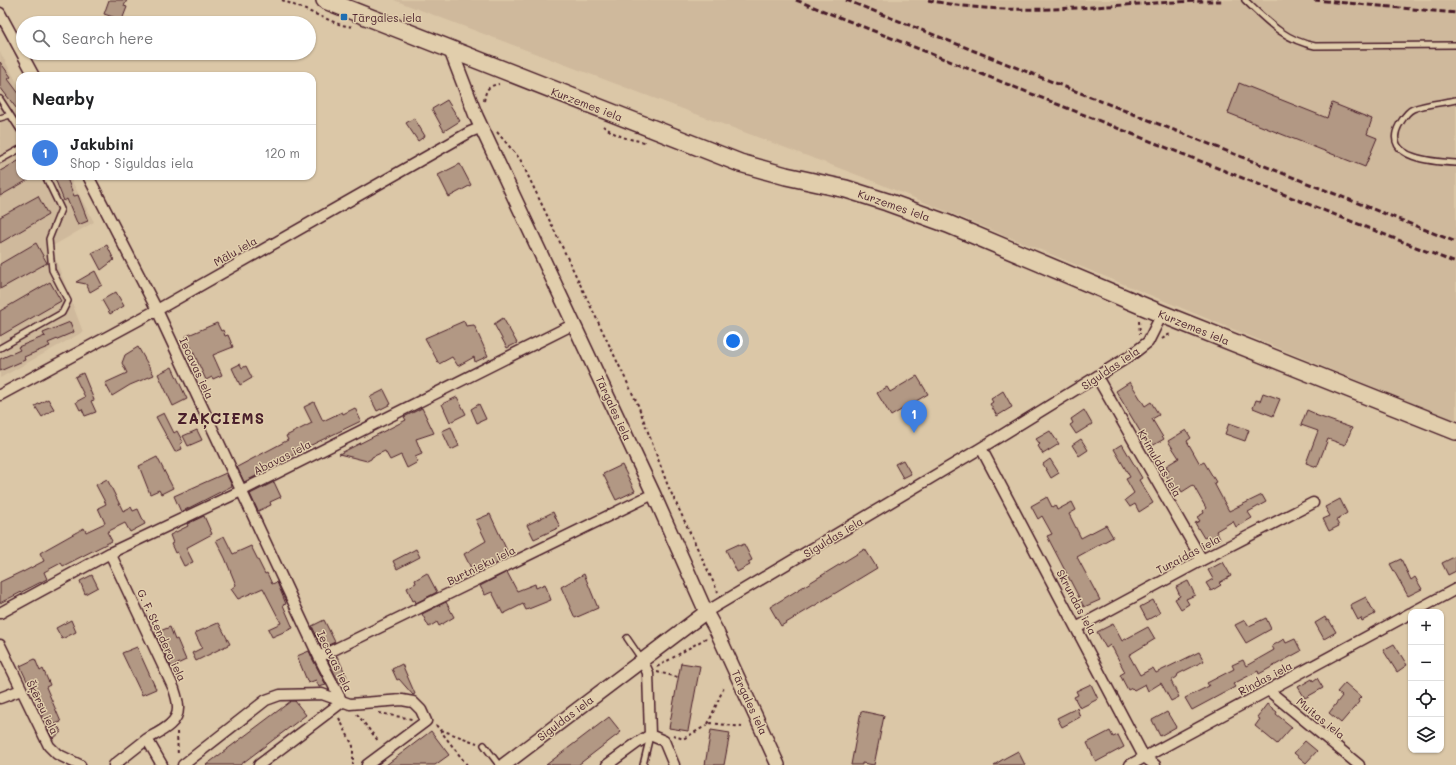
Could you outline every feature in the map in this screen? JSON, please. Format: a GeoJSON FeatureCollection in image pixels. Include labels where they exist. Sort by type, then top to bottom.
{"type":"FeatureCollection","features":[{"type":"Feature","properties":{"kind":"highway","name":"Kurzemes iela"},"geometry":{"type":"LineString","coordinates":[[325,0],[451,51],[740,163],[786,176],[846,189],[948,224],[1162,314],[1456,431]]}},
{"type":"Feature","properties":{"kind":"street"},"geometry":{"type":"LineString","coordinates":[[0,13],[3,26],[16,47]]}},
{"type":"Feature","properties":{"kind":"street","name":"Tārgales iela"},"geometry":{"type":"LineString","coordinates":[[451,51],[479,122],[654,495],[706,612],[717,632],[778,765]]}},
{"type":"Feature","properties":{"kind":"street"},"geometry":{"type":"LineString","coordinates":[[24,60],[32,72]]}},
{"type":"Feature","properties":{"kind":"street","name":"Mālu iela"},"geometry":{"type":"LineString","coordinates":[[0,394],[157,310],[470,132],[479,122]]}},
{"type":"Feature","properties":{"kind":"street","name":"Iecavas iela"},"geometry":{"type":"LineString","coordinates":[[90,180],[157,310],[342,705]]}},
{"type":"Feature","properties":{"kind":"street","name":"Siguldas iela"},"geometry":{"type":"LineString","coordinates":[[504,765],[706,612],[724,603],[981,448],[1130,356],[1148,342],[1162,314]]}},
{"type":"Feature","properties":{"kind":"street","name":"Abavas iela"},"geometry":{"type":"LineString","coordinates":[[0,613],[110,553],[241,491],[574,324]]}},
{"type":"Feature","properties":{"kind":"street","name":"Krimuldas iela"},"geometry":{"type":"LineString","coordinates":[[1097,377],[1202,560]]}},
{"type":"Feature","properties":{"kind":"street","name":"Skrundas iela"},"geometry":{"type":"LineString","coordinates":[[981,448],[1144,757],[1155,765]]}},
{"type":"Feature","properties":{"kind":"street","name":"Burtnieku iela"},"geometry":{"type":"LineString","coordinates":[[319,657],[647,497],[654,495]]}},
{"type":"Feature","properties":{"kind":"street","name":"Turaidas iela"},"geometry":{"type":"LineString","coordinates":[[1076,628],[1202,560],[1313,503]]}},
{"type":"Feature","properties":{"kind":"street","name":"G. F. Stendera iela"},"geometry":{"type":"LineString","coordinates":[[110,553],[174,689],[178,707],[177,716],[173,723]]}},
{"type":"Feature","properties":{"kind":"street","name":"Rindas iela"},"geometry":{"type":"LineString","coordinates":[[1418,609],[1456,589]]}},
{"type":"Feature","properties":{"kind":"street","name":"Rindas iela"},"geometry":{"type":"LineString","coordinates":[[1130,765],[1408,614]]}},
{"type":"Feature","properties":{"kind":"street","name":"Šķērsu iela"},"geometry":{"type":"LineString","coordinates":[[0,645],[49,746],[57,754],[80,765]]}},
{"type":"Feature","properties":{"kind":"street"},"geometry":{"type":"LineString","coordinates":[[642,660],[648,673],[650,735]]}},
{"type":"Feature","properties":{"kind":"street"},"geometry":{"type":"LineString","coordinates":[[0,698],[21,690]]}},
{"type":"Feature","properties":{"kind":"street","name":"Muitas iela"},"geometry":{"type":"LineString","coordinates":[[1268,690],[1359,765]]}},
{"type":"Feature","properties":{"kind":"street"},"geometry":{"type":"LineString","coordinates":[[181,761],[266,700],[280,696],[322,694],[342,705]]}},
{"type":"Feature","properties":{"kind":"street"},"geometry":{"type":"LineString","coordinates":[[259,765],[342,705],[402,700],[413,702],[421,710],[426,721],[367,765]]}},
{"type":"Feature","properties":{"kind":"street"},"geometry":{"type":"LineString","coordinates":[[114,765],[147,739],[173,723]]}},
{"type":"Feature","properties":{"kind":"street"},"geometry":{"type":"LineString","coordinates":[[607,765],[650,735]]}},
{"type":"Feature","properties":{"kind":"street"},"geometry":{"type":"LineString","coordinates":[[650,735],[664,741],[674,765]]}},
{"type":"Feature","properties":{"kind":"street"},"geometry":{"type":"LineString","coordinates":[[147,739],[162,765]]}},
{"type":"Feature","properties":{"kind":"lane"},"geometry":{"type":"LineString","coordinates":[[1245,0],[1272,26],[1290,39],[1304,44],[1315,46],[1456,45]]}},
{"type":"Feature","properties":{"kind":"lane"},"geometry":{"type":"LineString","coordinates":[[0,99],[16,124]]}},
{"type":"Feature","properties":{"kind":"lane"},"geometry":{"type":"LineString","coordinates":[[1456,100],[1412,109],[1404,116],[1396,132],[1396,141],[1401,150],[1416,158],[1433,162],[1456,163]]}},
{"type":"Feature","properties":{"kind":"lane"},"geometry":{"type":"LineString","coordinates":[[0,118],[10,115]]}},
{"type":"Feature","properties":{"kind":"lane"},"geometry":{"type":"LineString","coordinates":[[0,160],[16,151]]}},
{"type":"Feature","properties":{"kind":"lane"},"geometry":{"type":"LineString","coordinates":[[0,348],[62,313],[68,301],[52,270],[49,240],[61,209],[47,180]]}},
{"type":"Feature","properties":{"kind":"lane"},"geometry":{"type":"LineString","coordinates":[[627,638],[642,660]]}},
{"type":"Feature","properties":{"kind":"lane"},"geometry":{"type":"LineString","coordinates":[[643,765],[650,735]]}},
{"type":"Feature","properties":{"kind":"lane"},"geometry":{"type":"LineString","coordinates":[[484,745],[499,765]]}},
{"type":"Feature","properties":{"kind":"path"},"geometry":{"type":"LineString","coordinates":[[282,0],[341,25],[355,28]]}},
{"type":"Feature","properties":{"kind":"path"},"geometry":{"type":"LineString","coordinates":[[479,122],[485,111],[484,100],[486,90],[492,85],[500,84]]}},
{"type":"Feature","properties":{"kind":"path"},"geometry":{"type":"LineString","coordinates":[[602,124],[613,134],[628,139],[648,142]]}},
{"type":"Feature","properties":{"kind":"path"},"geometry":{"type":"LineString","coordinates":[[495,130],[503,137],[520,159],[554,229],[638,405],[668,486],[724,603]]}},
{"type":"Feature","properties":{"kind":"path"},"geometry":{"type":"LineString","coordinates":[[1137,316],[1140,323],[1140,334],[1156,348],[1161,340],[1168,335],[1178,332]]}},
{"type":"Feature","properties":{"kind":"path"},"geometry":{"type":"LineString","coordinates":[[678,677],[654,670],[702,640]]}},
{"type":"Feature","properties":{"kind":"path"},"geometry":{"type":"LineString","coordinates":[[708,724],[724,687]]}},
{"type":"Feature","properties":{"kind":"path"},"geometry":{"type":"LineString","coordinates":[[342,705],[385,751]]}},
{"type":"Feature","properties":{"kind":"path"},"geometry":{"type":"LineString","coordinates":[[342,705],[353,746],[353,765]]}},
{"type":"Feature","properties":{"kind":"path"},"geometry":{"type":"LineString","coordinates":[[375,713],[434,722],[467,765]]}},
{"type":"Feature","properties":{"kind":"path"},"geometry":{"type":"LineString","coordinates":[[173,723],[177,728],[181,761]]}},
{"type":"Feature","properties":{"kind":"path"},"geometry":{"type":"LineString","coordinates":[[668,733],[683,739],[711,723],[742,727]]}},
{"type":"Feature","properties":{"kind":"path"},"geometry":{"type":"LineString","coordinates":[[440,730],[484,745]]}},
{"type":"Feature","properties":{"kind":"shaded area"},"geometry":{"type":"Polygon","coordinates":[[[394,0],[1456,0],[1456,421],[868,179],[394,0]]]}},
{"type":"Feature","properties":{"kind":"shaded area"},"geometry":{"type":"Polygon","coordinates":[[[0,52],[16,81],[16,180],[71,180],[94,222],[51,247],[83,332],[0,378],[0,52]]]}},
{"type":"Feature","properties":{"kind":"building"},"geometry":{"type":"Polygon","coordinates":[[[109,0],[127,0],[124,6],[127,7],[124,16],[110,16],[104,14],[109,0]]]}},
{"type":"Feature","properties":{"kind":"building"},"geometry":{"type":"Polygon","coordinates":[[[0,62],[11,77],[8,79],[16,90],[16,108],[0,87],[0,62]]]}},
{"type":"Feature","properties":{"kind":"building"},"geometry":{"type":"Polygon","coordinates":[[[1239,83],[1327,118],[1332,103],[1372,119],[1367,134],[1377,138],[1365,167],[1228,113],[1239,83]]]}},
{"type":"Feature","properties":{"kind":"building"},"geometry":{"type":"Polygon","coordinates":[[[447,100],[460,121],[444,131],[432,109],[447,100]]]}},
{"type":"Feature","properties":{"kind":"building"},"geometry":{"type":"Polygon","coordinates":[[[414,118],[425,136],[418,141],[406,123],[414,118]]]}},
{"type":"Feature","properties":{"kind":"building"},"geometry":{"type":"Polygon","coordinates":[[[16,162],[16,180],[28,180],[0,196],[0,171],[16,162]]]}},
{"type":"Feature","properties":{"kind":"building"},"geometry":{"type":"Polygon","coordinates":[[[460,164],[471,185],[449,197],[438,175],[460,164]]]}},
{"type":"Feature","properties":{"kind":"building"},"geometry":{"type":"Polygon","coordinates":[[[56,180],[68,180],[74,196],[78,195],[88,221],[78,225],[67,199],[64,201],[56,180]]]}},
{"type":"Feature","properties":{"kind":"building"},"geometry":{"type":"Polygon","coordinates":[[[38,196],[48,215],[0,243],[0,217],[38,196]]]}},
{"type":"Feature","properties":{"kind":"building"},"geometry":{"type":"Polygon","coordinates":[[[36,243],[47,263],[0,289],[0,264],[36,243]]]}},
{"type":"Feature","properties":{"kind":"building"},"geometry":{"type":"Polygon","coordinates":[[[107,245],[114,260],[101,270],[92,253],[107,245]]]}},
{"type":"Feature","properties":{"kind":"building"},"geometry":{"type":"Polygon","coordinates":[[[95,271],[102,285],[90,292],[86,284],[76,282],[95,271]]]}},
{"type":"Feature","properties":{"kind":"building"},"geometry":{"type":"Polygon","coordinates":[[[50,282],[61,301],[0,336],[0,311],[50,282]]]}},
{"type":"Feature","properties":{"kind":"building"},"geometry":{"type":"Polygon","coordinates":[[[116,292],[124,306],[110,314],[102,300],[116,292]]]}},
{"type":"Feature","properties":{"kind":"building"},"geometry":{"type":"Polygon","coordinates":[[[503,318],[517,343],[507,348],[494,324],[503,318]]]}},
{"type":"Feature","properties":{"kind":"building"},"geometry":{"type":"Polygon","coordinates":[[[464,321],[466,326],[474,325],[488,356],[475,362],[474,357],[458,366],[452,357],[439,364],[425,338],[464,321]]]}},
{"type":"Feature","properties":{"kind":"building"},"geometry":{"type":"Polygon","coordinates":[[[70,322],[74,332],[48,343],[50,346],[24,357],[25,360],[0,371],[0,359],[20,350],[18,347],[45,336],[43,333],[70,322]]]}},
{"type":"Feature","properties":{"kind":"building"},"geometry":{"type":"Polygon","coordinates":[[[217,323],[221,331],[223,330],[225,336],[228,335],[233,347],[213,355],[222,375],[206,380],[186,336],[217,323]]]}},
{"type":"Feature","properties":{"kind":"building"},"geometry":{"type":"Polygon","coordinates":[[[138,347],[154,375],[130,385],[112,396],[105,383],[127,373],[122,363],[125,355],[138,347]]]}},
{"type":"Feature","properties":{"kind":"building"},"geometry":{"type":"Polygon","coordinates":[[[240,364],[242,368],[246,366],[252,378],[240,385],[232,368],[240,364]]]}},
{"type":"Feature","properties":{"kind":"building"},"geometry":{"type":"Polygon","coordinates":[[[172,367],[187,399],[173,406],[158,374],[172,367]]]}},
{"type":"Feature","properties":{"kind":"building"},"geometry":{"type":"Polygon","coordinates":[[[83,373],[94,400],[91,401],[96,412],[85,416],[82,409],[80,410],[76,402],[85,397],[75,377],[83,373]]]}},
{"type":"Feature","properties":{"kind":"building"},"geometry":{"type":"Polygon","coordinates":[[[917,376],[928,394],[891,416],[877,393],[887,387],[890,392],[917,376]]]}},
{"type":"Feature","properties":{"kind":"building"},"geometry":{"type":"Polygon","coordinates":[[[1130,382],[1145,406],[1151,402],[1159,415],[1152,419],[1164,439],[1152,446],[1149,442],[1147,443],[1116,391],[1130,382]]]}},
{"type":"Feature","properties":{"kind":"building"},"geometry":{"type":"Polygon","coordinates":[[[384,390],[391,404],[377,411],[370,397],[384,390]]]}},
{"type":"Feature","properties":{"kind":"building"},"geometry":{"type":"Polygon","coordinates":[[[1003,391],[1012,407],[997,416],[990,404],[993,402],[991,399],[1003,391]]]}},
{"type":"Feature","properties":{"kind":"building"},"geometry":{"type":"Polygon","coordinates":[[[1263,393],[1280,399],[1273,416],[1253,408],[1256,400],[1260,401],[1263,393]]]}},
{"type":"Feature","properties":{"kind":"building"},"geometry":{"type":"Polygon","coordinates":[[[457,397],[466,414],[450,422],[442,404],[457,397]]]}},
{"type":"Feature","properties":{"kind":"building"},"geometry":{"type":"Polygon","coordinates":[[[48,399],[54,409],[42,417],[35,406],[48,399]]]}},
{"type":"Feature","properties":{"kind":"building"},"geometry":{"type":"Polygon","coordinates":[[[314,402],[323,421],[355,408],[361,421],[301,450],[267,468],[268,470],[244,482],[237,467],[288,440],[286,436],[312,423],[304,407],[314,402]]]}},
{"type":"Feature","properties":{"kind":"building"},"geometry":{"type":"Polygon","coordinates":[[[479,404],[486,419],[477,423],[471,409],[479,404]]]}},
{"type":"Feature","properties":{"kind":"building"},"geometry":{"type":"Polygon","coordinates":[[[422,408],[434,433],[416,439],[422,454],[415,457],[418,462],[407,468],[401,455],[390,460],[385,451],[367,461],[339,454],[406,420],[404,417],[422,408]]]}},
{"type":"Feature","properties":{"kind":"building"},"geometry":{"type":"Polygon","coordinates":[[[1084,410],[1092,424],[1076,434],[1070,425],[1073,423],[1071,419],[1084,410]]]}},
{"type":"Feature","properties":{"kind":"building"},"geometry":{"type":"Polygon","coordinates":[[[1307,410],[1316,414],[1315,415],[1352,428],[1345,445],[1328,439],[1317,467],[1306,463],[1318,431],[1301,425],[1307,410]]]}},
{"type":"Feature","properties":{"kind":"building"},"geometry":{"type":"Polygon","coordinates":[[[164,413],[174,433],[177,431],[183,442],[180,444],[182,449],[175,452],[156,417],[164,413]]]}},
{"type":"Feature","properties":{"kind":"building"},"geometry":{"type":"Polygon","coordinates":[[[1229,423],[1249,430],[1245,441],[1225,434],[1229,423]]]}},
{"type":"Feature","properties":{"kind":"building"},"geometry":{"type":"Polygon","coordinates":[[[451,427],[459,446],[451,450],[442,431],[451,427]]]}},
{"type":"Feature","properties":{"kind":"building"},"geometry":{"type":"Polygon","coordinates":[[[197,430],[202,440],[188,446],[183,436],[197,430]]]}},
{"type":"Feature","properties":{"kind":"building"},"geometry":{"type":"Polygon","coordinates":[[[1186,430],[1191,438],[1187,441],[1200,464],[1204,462],[1216,482],[1214,483],[1229,511],[1262,495],[1266,502],[1248,512],[1252,518],[1236,527],[1233,521],[1216,531],[1220,539],[1212,543],[1208,536],[1204,538],[1195,523],[1200,521],[1197,517],[1204,513],[1203,511],[1206,508],[1193,485],[1182,492],[1179,487],[1175,490],[1165,473],[1169,471],[1166,466],[1179,458],[1168,441],[1186,430]]]}},
{"type":"Feature","properties":{"kind":"building"},"geometry":{"type":"Polygon","coordinates":[[[1050,431],[1059,444],[1043,454],[1038,446],[1040,444],[1036,439],[1050,431]]]}},
{"type":"Feature","properties":{"kind":"building"},"geometry":{"type":"Polygon","coordinates":[[[1081,439],[1088,450],[1079,456],[1072,445],[1081,439]]]}},
{"type":"Feature","properties":{"kind":"building"},"geometry":{"type":"Polygon","coordinates":[[[1122,444],[1142,478],[1139,480],[1153,503],[1139,512],[1135,504],[1130,507],[1125,500],[1134,493],[1126,479],[1130,477],[1114,449],[1122,444]]]}},
{"type":"Feature","properties":{"kind":"building"},"geometry":{"type":"Polygon","coordinates":[[[157,457],[173,488],[161,494],[159,490],[150,494],[139,466],[157,457]]]}},
{"type":"Feature","properties":{"kind":"building"},"geometry":{"type":"Polygon","coordinates":[[[1050,459],[1059,473],[1051,478],[1043,464],[1050,459]]]}},
{"type":"Feature","properties":{"kind":"building"},"geometry":{"type":"Polygon","coordinates":[[[903,460],[911,474],[903,478],[895,464],[903,460]]]}},
{"type":"Feature","properties":{"kind":"building"},"geometry":{"type":"Polygon","coordinates":[[[622,465],[635,491],[616,500],[603,474],[622,465]]]}},
{"type":"Feature","properties":{"kind":"building"},"geometry":{"type":"Polygon","coordinates":[[[226,473],[232,486],[181,512],[174,496],[226,473]]]}},
{"type":"Feature","properties":{"kind":"building"},"geometry":{"type":"Polygon","coordinates":[[[107,479],[123,511],[131,507],[133,511],[138,509],[145,524],[130,532],[125,523],[107,532],[112,541],[63,566],[61,563],[44,572],[47,579],[0,603],[0,582],[44,561],[40,553],[43,551],[84,528],[86,532],[105,523],[98,508],[106,504],[96,485],[107,479]]]}},
{"type":"Feature","properties":{"kind":"building"},"geometry":{"type":"Polygon","coordinates":[[[274,482],[281,497],[270,502],[271,505],[258,511],[250,494],[274,482]]]}},
{"type":"Feature","properties":{"kind":"building"},"geometry":{"type":"Polygon","coordinates":[[[1047,497],[1052,507],[1055,505],[1057,510],[1072,502],[1076,510],[1069,514],[1081,538],[1106,525],[1113,537],[1077,557],[1100,600],[1084,607],[1047,536],[1052,534],[1042,516],[1038,519],[1031,506],[1047,497]]]}},
{"type":"Feature","properties":{"kind":"building"},"geometry":{"type":"Polygon","coordinates":[[[1340,499],[1347,513],[1336,520],[1339,526],[1329,531],[1323,519],[1330,516],[1325,507],[1340,499]]]}},
{"type":"Feature","properties":{"kind":"building"},"geometry":{"type":"Polygon","coordinates":[[[553,512],[560,527],[534,539],[527,525],[553,512]]]}},
{"type":"Feature","properties":{"kind":"building"},"geometry":{"type":"Polygon","coordinates":[[[490,514],[509,555],[501,559],[502,561],[474,574],[464,554],[486,541],[476,520],[490,514]]]}},
{"type":"Feature","properties":{"kind":"building"},"geometry":{"type":"Polygon","coordinates":[[[204,516],[212,534],[186,548],[193,562],[184,566],[177,552],[175,553],[171,544],[173,543],[170,535],[188,526],[187,524],[204,516]]]}},
{"type":"Feature","properties":{"kind":"building"},"geometry":{"type":"Polygon","coordinates":[[[224,536],[233,554],[251,546],[265,574],[267,573],[272,584],[277,582],[286,604],[283,605],[293,628],[272,637],[268,629],[281,623],[263,588],[238,599],[231,589],[236,585],[216,540],[224,536]]]}},
{"type":"Feature","properties":{"kind":"building"},"geometry":{"type":"Polygon","coordinates":[[[739,544],[740,546],[744,544],[752,560],[748,562],[750,565],[737,572],[726,550],[739,544]]]}},
{"type":"Feature","properties":{"kind":"building"},"geometry":{"type":"Polygon","coordinates":[[[416,549],[420,557],[397,569],[393,561],[416,549]]]}},
{"type":"Feature","properties":{"kind":"building"},"geometry":{"type":"Polygon","coordinates":[[[865,549],[877,568],[781,626],[770,607],[865,549]]]}},
{"type":"Feature","properties":{"kind":"building"},"geometry":{"type":"Polygon","coordinates":[[[1456,556],[1456,571],[1448,575],[1442,563],[1456,556]]]}},
{"type":"Feature","properties":{"kind":"building"},"geometry":{"type":"Polygon","coordinates":[[[1401,559],[1411,580],[1415,577],[1422,589],[1408,596],[1390,564],[1401,559]]]}},
{"type":"Feature","properties":{"kind":"building"},"geometry":{"type":"Polygon","coordinates":[[[1223,562],[1231,576],[1219,583],[1221,585],[1211,591],[1206,583],[1213,579],[1208,570],[1223,562]]]}},
{"type":"Feature","properties":{"kind":"building"},"geometry":{"type":"Polygon","coordinates":[[[507,572],[517,591],[535,584],[536,588],[545,584],[551,600],[526,610],[523,604],[503,614],[492,592],[485,595],[480,586],[507,572]]]}},
{"type":"Feature","properties":{"kind":"building"},"geometry":{"type":"Polygon","coordinates":[[[427,573],[437,592],[416,603],[415,600],[413,601],[407,588],[416,583],[415,580],[427,573]]]}},
{"type":"Feature","properties":{"kind":"building"},"geometry":{"type":"Polygon","coordinates":[[[584,574],[598,608],[575,618],[561,587],[584,574]]]}},
{"type":"Feature","properties":{"kind":"building"},"geometry":{"type":"Polygon","coordinates":[[[92,575],[98,587],[85,594],[80,581],[92,575]]]}},
{"type":"Feature","properties":{"kind":"building"},"geometry":{"type":"Polygon","coordinates":[[[1188,581],[1195,595],[1186,599],[1189,604],[1181,609],[1175,599],[1180,596],[1176,587],[1188,581]]]}},
{"type":"Feature","properties":{"kind":"building"},"geometry":{"type":"Polygon","coordinates":[[[1366,597],[1375,614],[1362,621],[1361,618],[1358,620],[1350,605],[1366,597]]]}},
{"type":"Feature","properties":{"kind":"building"},"geometry":{"type":"Polygon","coordinates":[[[1153,600],[1160,613],[1147,620],[1140,607],[1153,600]]]}},
{"type":"Feature","properties":{"kind":"building"},"geometry":{"type":"Polygon","coordinates":[[[446,602],[454,617],[439,626],[437,622],[429,627],[422,614],[446,602]]]}},
{"type":"Feature","properties":{"kind":"building"},"geometry":{"type":"Polygon","coordinates":[[[1325,617],[1327,621],[1329,620],[1336,632],[1324,639],[1315,623],[1325,617]]]}},
{"type":"Feature","properties":{"kind":"building"},"geometry":{"type":"Polygon","coordinates":[[[1266,618],[1271,629],[1246,643],[1235,625],[1245,620],[1249,626],[1266,618]]]}},
{"type":"Feature","properties":{"kind":"building"},"geometry":{"type":"Polygon","coordinates":[[[71,620],[76,632],[62,639],[56,628],[71,620]]]}},
{"type":"Feature","properties":{"kind":"building"},"geometry":{"type":"Polygon","coordinates":[[[324,620],[335,642],[322,648],[312,626],[324,620]]]}},
{"type":"Feature","properties":{"kind":"building"},"geometry":{"type":"Polygon","coordinates":[[[218,623],[230,644],[196,661],[192,653],[202,648],[195,633],[218,623]]]}},
{"type":"Feature","properties":{"kind":"building"},"geometry":{"type":"Polygon","coordinates":[[[1113,624],[1122,641],[1148,627],[1155,639],[1129,655],[1140,675],[1153,668],[1156,673],[1199,652],[1204,661],[1178,674],[1177,677],[1171,681],[1179,697],[1171,701],[1161,683],[1148,691],[1145,684],[1134,690],[1132,688],[1128,690],[1120,675],[1125,672],[1112,647],[1111,648],[1110,645],[1106,648],[1097,632],[1113,624]]]}},
{"type":"Feature","properties":{"kind":"building"},"geometry":{"type":"Polygon","coordinates":[[[170,627],[186,660],[171,667],[155,633],[170,627]]]}},
{"type":"Feature","properties":{"kind":"building"},"geometry":{"type":"Polygon","coordinates":[[[1284,639],[1286,643],[1295,639],[1301,651],[1259,674],[1258,671],[1233,684],[1235,687],[1192,710],[1185,698],[1209,686],[1207,683],[1234,669],[1232,665],[1243,660],[1246,666],[1274,650],[1272,646],[1284,639]]]}},
{"type":"Feature","properties":{"kind":"building"},"geometry":{"type":"Polygon","coordinates":[[[1394,644],[1407,665],[1397,672],[1383,650],[1394,644]]]}},
{"type":"Feature","properties":{"kind":"building"},"geometry":{"type":"Polygon","coordinates":[[[137,647],[156,689],[142,695],[122,653],[137,647]]]}},
{"type":"Feature","properties":{"kind":"building"},"geometry":{"type":"Polygon","coordinates":[[[309,651],[326,685],[319,687],[316,680],[308,683],[297,656],[309,651]]]}},
{"type":"Feature","properties":{"kind":"building"},"geometry":{"type":"Polygon","coordinates":[[[337,656],[347,677],[345,677],[347,681],[339,683],[328,660],[337,656]]]}},
{"type":"Feature","properties":{"kind":"building"},"geometry":{"type":"Polygon","coordinates":[[[35,659],[40,671],[43,669],[50,685],[46,687],[61,722],[55,724],[62,731],[53,739],[39,707],[41,706],[29,680],[27,681],[20,666],[35,659]]]}},
{"type":"Feature","properties":{"kind":"building"},"geometry":{"type":"Polygon","coordinates":[[[681,663],[700,666],[688,731],[669,728],[681,663]]]}},
{"type":"Feature","properties":{"kind":"building"},"geometry":{"type":"Polygon","coordinates":[[[402,664],[415,694],[413,695],[399,679],[397,680],[392,669],[402,664]]]}},
{"type":"Feature","properties":{"kind":"building"},"geometry":{"type":"Polygon","coordinates":[[[1317,678],[1323,688],[1305,698],[1298,687],[1312,679],[1313,681],[1317,678]]]}},
{"type":"Feature","properties":{"kind":"building"},"geometry":{"type":"Polygon","coordinates":[[[1345,683],[1361,697],[1358,700],[1359,702],[1341,723],[1329,713],[1342,696],[1337,692],[1345,683]]]}},
{"type":"Feature","properties":{"kind":"building"},"geometry":{"type":"Polygon","coordinates":[[[1091,684],[1098,699],[1080,708],[1074,697],[1078,695],[1076,691],[1091,684]]]}},
{"type":"Feature","properties":{"kind":"building"},"geometry":{"type":"Polygon","coordinates":[[[291,701],[295,701],[306,715],[240,765],[206,765],[291,701]]]}},
{"type":"Feature","properties":{"kind":"building"},"geometry":{"type":"Polygon","coordinates":[[[1267,704],[1277,712],[1276,714],[1292,727],[1277,744],[1255,726],[1260,719],[1257,717],[1267,704]]]}},
{"type":"Feature","properties":{"kind":"building"},"geometry":{"type":"Polygon","coordinates":[[[1077,708],[1080,717],[1062,727],[1057,718],[1077,708]]]}},
{"type":"Feature","properties":{"kind":"building"},"geometry":{"type":"Polygon","coordinates":[[[861,711],[884,716],[874,765],[862,763],[862,765],[851,765],[861,711]]]}},
{"type":"Feature","properties":{"kind":"building"},"geometry":{"type":"Polygon","coordinates":[[[1167,712],[1176,727],[1160,736],[1152,720],[1167,712]]]}},
{"type":"Feature","properties":{"kind":"building"},"geometry":{"type":"Polygon","coordinates":[[[609,717],[621,732],[578,765],[546,765],[609,717]]]}},
{"type":"Feature","properties":{"kind":"building"},"geometry":{"type":"Polygon","coordinates":[[[711,730],[730,733],[724,765],[705,765],[711,730]]]}},
{"type":"Feature","properties":{"kind":"building"},"geometry":{"type":"Polygon","coordinates":[[[431,731],[449,755],[435,765],[386,765],[431,731]]]}},
{"type":"Feature","properties":{"kind":"building"},"geometry":{"type":"Polygon","coordinates":[[[1110,731],[1113,737],[1118,735],[1124,747],[1096,762],[1087,743],[1110,731]]]}},
{"type":"Feature","properties":{"kind":"building"},"geometry":{"type":"Polygon","coordinates":[[[1305,741],[1317,751],[1306,763],[1294,753],[1305,741]]]}},
{"type":"Feature","properties":{"kind":"building"},"geometry":{"type":"Polygon","coordinates":[[[1018,751],[1025,765],[994,765],[1005,758],[1018,751]]]}},
{"type":"Feature","properties":{"kind":"railway"},"geometry":{"type":"LineString","coordinates":[[796,0],[1456,263]]}},
{"type":"Feature","properties":{"kind":"railway"},"geometry":{"type":"LineString","coordinates":[[846,0],[1456,242]]}},
{"type":"Feature","properties":{"kind":"railway"},"geometry":{"type":"LineString","coordinates":[[928,0],[964,6],[1001,9],[1075,8],[1149,3],[1223,1]]}},
{"type":"Feature","properties":{"kind":"railway"},"geometry":{"type":"LineString","coordinates":[[1314,0],[1456,13]]}},
{"type":"Feature","properties":{"kind":"place","name":"Tārgales iela"},"geometry":{"type":"Point","coordinates":[344,17]}},
{"type":"Feature","properties":{"kind":"place","name":"Jakubini"},"geometry":{"type":"Point","coordinates":[914,433]}},
{"type":"Feature","properties":{"kind":"district","name":"ZAĶCIEMS"},"geometry":{"type":"Point","coordinates":[221,418]}}]}
